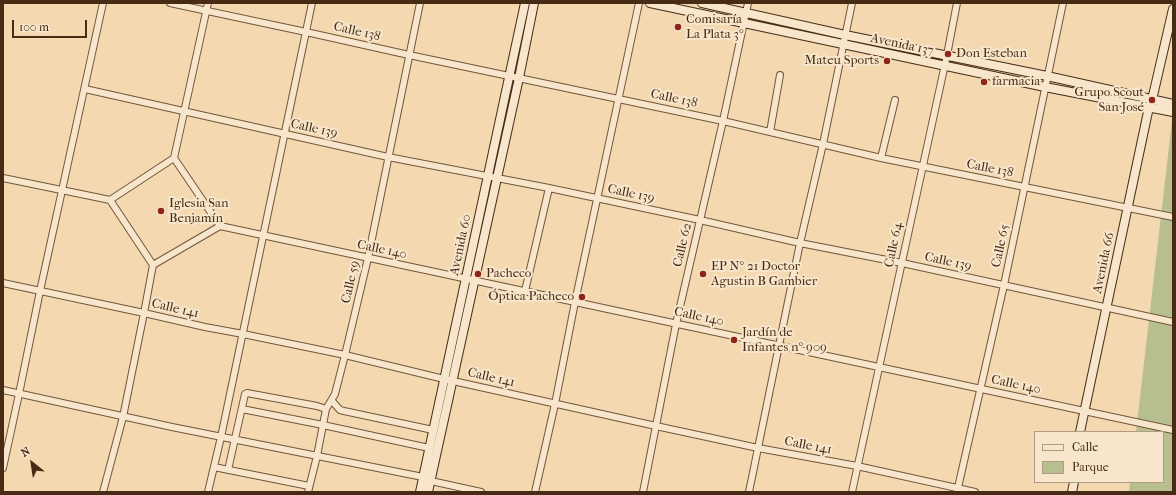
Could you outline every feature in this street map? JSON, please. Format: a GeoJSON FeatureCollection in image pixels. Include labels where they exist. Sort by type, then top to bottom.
{"type":"FeatureCollection","features":[{"type":"Feature","properties":{"kind":"main road","name":"Avenida 60"},"geometry":{"type":"LineString","coordinates":[[428,492],[474,281],[509,76],[525,3]]}},
{"type":"Feature","properties":{"kind":"main road","name":"Avenida 60"},"geometry":{"type":"LineString","coordinates":[[420,492],[466,279],[518,78],[534,3]]}},
{"type":"Feature","properties":{"kind":"main road","name":"Avenida 137"},"geometry":{"type":"LineString","coordinates":[[650,3],[1045,87],[1152,105],[1173,104]]}},
{"type":"Feature","properties":{"kind":"main road","name":"Avenida 137"},"geometry":{"type":"LineString","coordinates":[[702,3],[1047,76],[1173,112]]}},
{"type":"Feature","properties":{"kind":"main road","name":"Avenida 66"},"geometry":{"type":"LineString","coordinates":[[1080,431],[1087,411],[1173,9]]}},
{"type":"Feature","properties":{"kind":"main road","name":"Avenida 66"},"geometry":{"type":"LineString","coordinates":[[1085,431],[1087,411]]}},
{"type":"Feature","properties":{"kind":"street"},"geometry":{"type":"LineString","coordinates":[[3,468],[103,3]]}},
{"type":"Feature","properties":{"kind":"street","name":"Calle 138"},"geometry":{"type":"LineString","coordinates":[[170,3],[723,121],[881,158],[1173,217]]}},
{"type":"Feature","properties":{"kind":"street"},"geometry":{"type":"LineString","coordinates":[[153,265],[220,226],[174,158],[208,3]]}},
{"type":"Feature","properties":{"kind":"street"},"geometry":{"type":"LineString","coordinates":[[208,492],[243,334],[312,3]]}},
{"type":"Feature","properties":{"kind":"street","name":"Calle 59"},"geometry":{"type":"LineString","coordinates":[[308,489],[317,456],[326,409],[335,394],[368,258],[420,3]]}},
{"type":"Feature","properties":{"kind":"street"},"geometry":{"type":"LineString","coordinates":[[535,492],[555,404],[575,302],[639,3]]}},
{"type":"Feature","properties":{"kind":"street","name":"Calle 62"},"geometry":{"type":"LineString","coordinates":[[643,492],[676,324],[723,121],[748,3]]}},
{"type":"Feature","properties":{"kind":"street"},"geometry":{"type":"LineString","coordinates":[[749,492],[778,346],[823,144],[852,3]]}},
{"type":"Feature","properties":{"kind":"street","name":"Calle 64"},"geometry":{"type":"LineString","coordinates":[[852,492],[945,66],[957,3]]}},
{"type":"Feature","properties":{"kind":"street","name":"Calle 65"},"geometry":{"type":"LineString","coordinates":[[958,490],[1004,285],[1063,3]]}},
{"type":"Feature","properties":{"kind":"street"},"geometry":{"type":"LineString","coordinates":[[770,132],[780,75]]}},
{"type":"Feature","properties":{"kind":"street","name":"Calle 139"},"geometry":{"type":"LineString","coordinates":[[85,89],[388,157],[598,198],[800,243],[902,263],[1173,322]]}},
{"type":"Feature","properties":{"kind":"street"},"geometry":{"type":"LineString","coordinates":[[881,158],[895,100]]}},
{"type":"Feature","properties":{"kind":"street"},"geometry":{"type":"LineString","coordinates":[[110,200],[174,158]]}},
{"type":"Feature","properties":{"kind":"street"},"geometry":{"type":"LineString","coordinates":[[3,178],[110,200],[153,265],[122,417],[103,492]]}},
{"type":"Feature","properties":{"kind":"street"},"geometry":{"type":"LineString","coordinates":[[525,291],[549,188]]}},
{"type":"Feature","properties":{"kind":"street","name":"Calle 140"},"geometry":{"type":"LineString","coordinates":[[220,226],[1173,430]]}},
{"type":"Feature","properties":{"kind":"street","name":"Calle 141"},"geometry":{"type":"LineString","coordinates":[[3,283],[204,327],[345,355],[555,404],[758,448],[857,466],[958,490],[975,492]]}},
{"type":"Feature","properties":{"kind":"street"},"geometry":{"type":"LineString","coordinates":[[3,390],[122,417],[423,477],[431,481],[481,492]]}},
{"type":"Feature","properties":{"kind":"street"},"geometry":{"type":"LineString","coordinates":[[228,470],[236,440],[245,394],[248,393],[326,409]]}},
{"type":"Feature","properties":{"kind":"street"},"geometry":{"type":"LineString","coordinates":[[332,401],[340,410],[433,430]]}},
{"type":"Feature","properties":{"kind":"street"},"geometry":{"type":"LineString","coordinates":[[242,409],[429,448]]}},
{"type":"Feature","properties":{"kind":"street"},"geometry":{"type":"LineString","coordinates":[[214,467],[308,489]]}},
{"type":"Feature","properties":{"kind":"green space"},"geometry":{"type":"Polygon","coordinates":[[[1173,112],[1173,492],[1129,492],[1130,483],[1164,483],[1164,431],[1136,431],[1173,112]]]}},
{"type":"Feature","properties":{"kind":"place","name":"Comisaría La Plata 3°"},"geometry":{"type":"Point","coordinates":[678,27]}},
{"type":"Feature","properties":{"kind":"place","name":"Don Esteban"},"geometry":{"type":"Point","coordinates":[948,54]}},
{"type":"Feature","properties":{"kind":"place","name":"Mateu Sports"},"geometry":{"type":"Point","coordinates":[887,61]}},
{"type":"Feature","properties":{"kind":"place","name":"farmacia"},"geometry":{"type":"Point","coordinates":[984,82]}},
{"type":"Feature","properties":{"kind":"place","name":"Grupo Scout San José"},"geometry":{"type":"Point","coordinates":[1152,100]}},
{"type":"Feature","properties":{"kind":"place","name":"Iglesia San Benjamín"},"geometry":{"type":"Point","coordinates":[161,211]}},
{"type":"Feature","properties":{"kind":"place","name":"Pacheco"},"geometry":{"type":"Point","coordinates":[478,274]}},
{"type":"Feature","properties":{"kind":"place","name":"EP N° 21 Doctor Agustin B Gambier"},"geometry":{"type":"Point","coordinates":[703,274]}},
{"type":"Feature","properties":{"kind":"place","name":"Óptica Pacheco"},"geometry":{"type":"Point","coordinates":[582,297]}},
{"type":"Feature","properties":{"kind":"place","name":"Jardín de Infantes n° 909"},"geometry":{"type":"Point","coordinates":[734,340]}}]}
